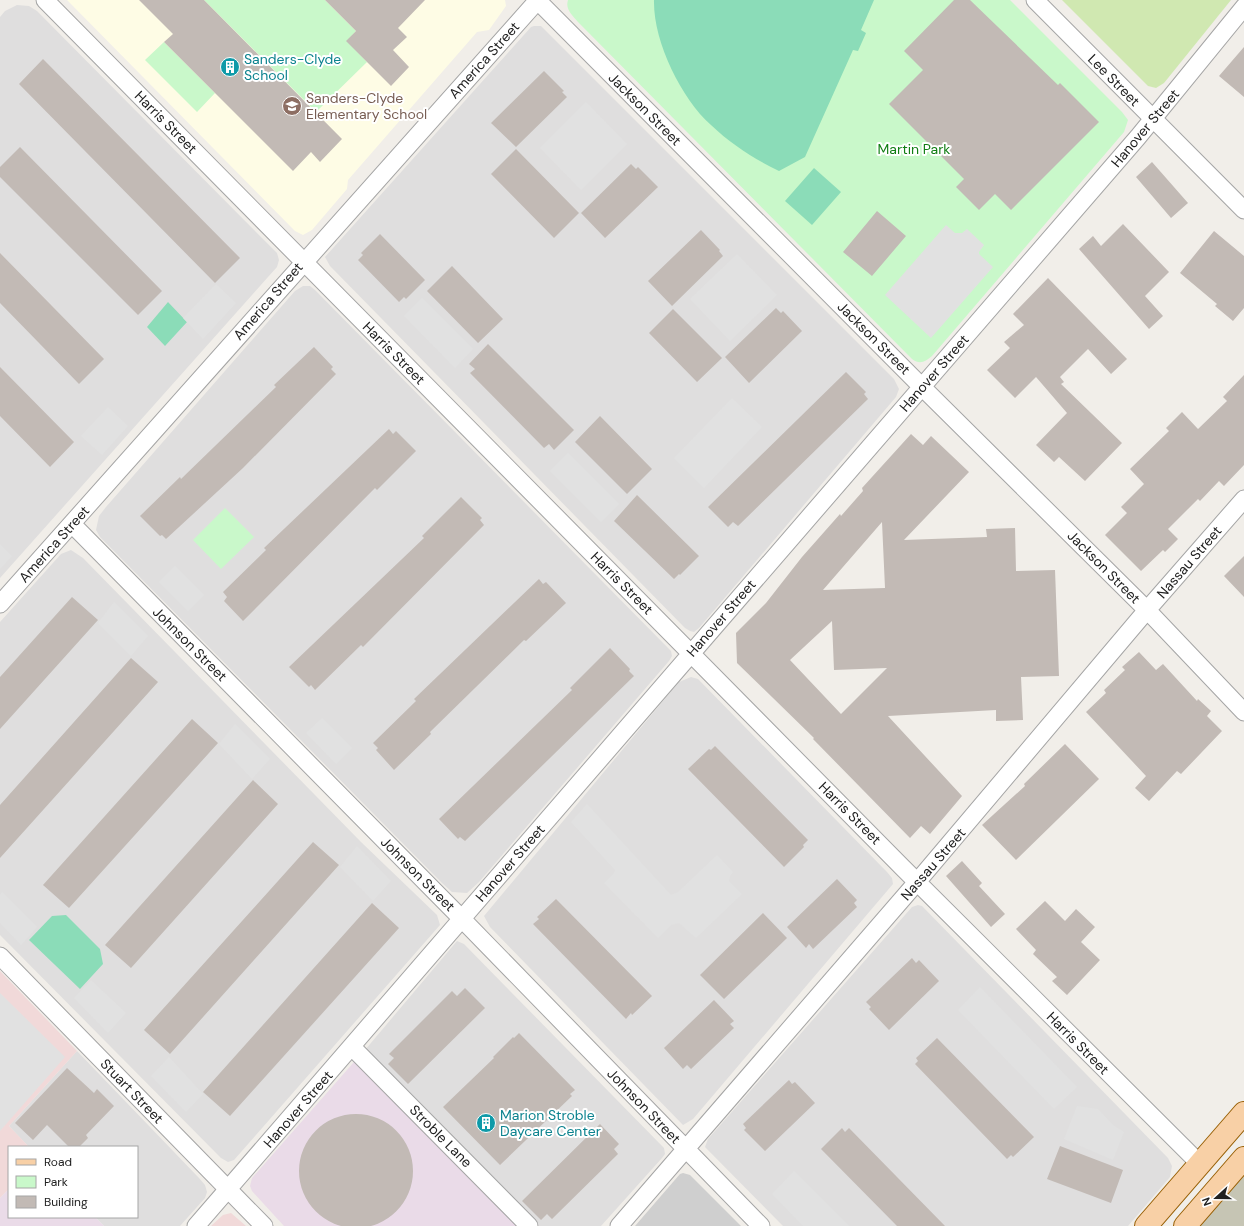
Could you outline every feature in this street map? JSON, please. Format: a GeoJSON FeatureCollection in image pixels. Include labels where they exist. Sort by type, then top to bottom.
{"type":"FeatureCollection","features":[{"type":"Feature","properties":{"kind":"main road"},"geometry":{"type":"LineString","coordinates":[[1146,1226],[1244,1113]]}},
{"type":"Feature","properties":{"kind":"main road"},"geometry":{"type":"LineString","coordinates":[[1185,1226],[1244,1158]]}},
{"type":"Feature","properties":{"kind":"street","name":"Harris Street"},"geometry":{"type":"LineString","coordinates":[[45,0],[917,882],[1200,1164]]}},
{"type":"Feature","properties":{"kind":"street","name":"America Street"},"geometry":{"type":"LineString","coordinates":[[0,604],[537,0]]}},
{"type":"Feature","properties":{"kind":"street","name":"Jackson Street"},"geometry":{"type":"LineString","coordinates":[[537,0],[922,387],[1147,610],[1244,712]]}},
{"type":"Feature","properties":{"kind":"street","name":"Lee Street"},"geometry":{"type":"LineString","coordinates":[[1035,0],[1244,210]]}},
{"type":"Feature","properties":{"kind":"street","name":"Hanover Street"},"geometry":{"type":"LineString","coordinates":[[196,1226],[1153,119],[1244,7]]}},
{"type":"Feature","properties":{"kind":"street","name":"Nassau Street"},"geometry":{"type":"LineString","coordinates":[[619,1226],[917,882],[1147,610],[1244,499]]}},
{"type":"Feature","properties":{"kind":"street","name":"Johnson Street"},"geometry":{"type":"LineString","coordinates":[[72,524],[462,919],[761,1226]]}},
{"type":"Feature","properties":{"kind":"street","name":"Stuart Street"},"geometry":{"type":"LineString","coordinates":[[0,956],[264,1226]]}},
{"type":"Feature","properties":{"kind":"street","name":"Stroble Lane"},"geometry":{"type":"LineString","coordinates":[[352,1047],[529,1226]]}},
{"type":"Feature","properties":{"kind":"shaded area","name":"Sanders-Clyde Elementary School"},"geometry":{"type":"Polygon","coordinates":[[[67,0],[505,0],[506,6],[489,30],[477,32],[348,180],[347,189],[312,230],[303,235],[295,231],[67,0]]]}},
{"type":"Feature","properties":{"kind":"shaded area"},"geometry":{"type":"Polygon","coordinates":[[[17,5],[29,6],[37,11],[277,253],[279,260],[277,267],[0,578],[0,17],[5,11],[17,5]]]}},
{"type":"Feature","properties":{"kind":"shaded area"},"geometry":{"type":"Polygon","coordinates":[[[541,26],[894,379],[899,389],[896,397],[694,632],[685,628],[330,266],[325,257],[531,27],[541,26]]]}},
{"type":"Feature","properties":{"kind":"shaded area"},"geometry":{"type":"Polygon","coordinates":[[[586,102],[627,144],[581,190],[540,148],[586,102]]]}},
{"type":"Feature","properties":{"kind":"shaded area"},"geometry":{"type":"Polygon","coordinates":[[[946,225],[955,233],[962,233],[967,229],[984,245],[979,254],[993,267],[931,338],[885,295],[946,225]]]}},
{"type":"Feature","properties":{"kind":"shaded area"},"geometry":{"type":"Polygon","coordinates":[[[737,254],[777,295],[730,341],[690,299],[737,254]]]}},
{"type":"Feature","properties":{"kind":"shaded area"},"geometry":{"type":"Polygon","coordinates":[[[216,284],[236,303],[203,339],[183,318],[216,284]]]}},
{"type":"Feature","properties":{"kind":"shaded area"},"geometry":{"type":"Polygon","coordinates":[[[303,286],[310,286],[315,290],[671,651],[672,656],[669,661],[479,882],[467,893],[452,892],[442,883],[100,537],[96,530],[99,516],[106,507],[295,291],[303,286]]]}},
{"type":"Feature","properties":{"kind":"shaded area"},"geometry":{"type":"Polygon","coordinates":[[[422,298],[473,349],[455,368],[404,316],[422,298]]]}},
{"type":"Feature","properties":{"kind":"shaded area"},"geometry":{"type":"Polygon","coordinates":[[[732,398],[762,427],[704,488],[674,458],[732,398]]]}},
{"type":"Feature","properties":{"kind":"shaded area"},"geometry":{"type":"Polygon","coordinates":[[[108,407],[128,426],[102,455],[81,436],[108,407]]]}},
{"type":"Feature","properties":{"kind":"shaded area"},"geometry":{"type":"Polygon","coordinates":[[[568,453],[619,504],[601,522],[550,471],[568,453]]]}},
{"type":"Feature","properties":{"kind":"shaded area"},"geometry":{"type":"Polygon","coordinates":[[[0,544],[12,556],[0,569],[0,544]]]}},
{"type":"Feature","properties":{"kind":"shaded area"},"geometry":{"type":"Polygon","coordinates":[[[71,550],[83,558],[361,842],[437,915],[440,925],[234,1160],[228,1162],[221,1158],[0,935],[0,622],[61,554],[71,550]]]}},
{"type":"Feature","properties":{"kind":"shaded area"},"geometry":{"type":"Polygon","coordinates":[[[175,566],[204,595],[188,611],[159,582],[175,566]]]}},
{"type":"Feature","properties":{"kind":"shaded area"},"geometry":{"type":"Polygon","coordinates":[[[114,602],[148,636],[131,656],[98,623],[114,602]]]}},
{"type":"Feature","properties":{"kind":"shaded area"},"geometry":{"type":"Polygon","coordinates":[[[691,677],[698,679],[887,872],[892,878],[893,884],[693,1119],[683,1125],[490,927],[484,916],[679,682],[691,677]]]}},
{"type":"Feature","properties":{"kind":"shaded area"},"geometry":{"type":"Polygon","coordinates":[[[322,718],[352,748],[336,764],[306,733],[322,718]]]}},
{"type":"Feature","properties":{"kind":"shaded area"},"geometry":{"type":"Polygon","coordinates":[[[235,724],[270,759],[252,779],[219,744],[235,724]]]}},
{"type":"Feature","properties":{"kind":"shaded area"},"geometry":{"type":"Polygon","coordinates":[[[587,804],[671,895],[678,892],[717,855],[733,872],[729,881],[742,894],[696,938],[679,923],[671,925],[658,938],[604,883],[615,870],[571,822],[587,804]]]}},
{"type":"Feature","properties":{"kind":"shaded area"},"geometry":{"type":"Polygon","coordinates":[[[357,846],[391,881],[373,901],[340,867],[357,846]]]}},
{"type":"Feature","properties":{"kind":"shaded area"},"geometry":{"type":"Polygon","coordinates":[[[2,892],[37,927],[21,945],[0,923],[0,895],[2,892]]]}},
{"type":"Feature","properties":{"kind":"shaded area"},"geometry":{"type":"Polygon","coordinates":[[[918,905],[922,906],[1168,1158],[1172,1166],[1170,1177],[1128,1226],[783,1226],[705,1147],[708,1139],[912,907],[918,905]]]}},
{"type":"Feature","properties":{"kind":"shaded area"},"geometry":{"type":"Polygon","coordinates":[[[457,941],[464,944],[664,1148],[665,1154],[662,1158],[601,1226],[539,1226],[365,1050],[457,941]]]}},
{"type":"Feature","properties":{"kind":"shaded area"},"geometry":{"type":"Polygon","coordinates":[[[0,971],[77,1051],[9,1126],[28,1146],[8,1146],[8,1190],[0,1198],[0,971]]]}},
{"type":"Feature","properties":{"kind":"shaded area"},"geometry":{"type":"Polygon","coordinates":[[[91,980],[126,1013],[108,1033],[74,998],[91,980]]]}},
{"type":"Feature","properties":{"kind":"shaded area"},"geometry":{"type":"Polygon","coordinates":[[[980,987],[1077,1087],[1054,1109],[958,1010],[980,987]]]}},
{"type":"Feature","properties":{"kind":"shaded area"},"geometry":{"type":"Polygon","coordinates":[[[0,993],[65,1057],[0,1131],[0,993]]]}},
{"type":"Feature","properties":{"kind":"shaded area"},"geometry":{"type":"Polygon","coordinates":[[[77,1051],[199,1178],[205,1185],[207,1192],[205,1198],[180,1226],[104,1226],[96,1218],[138,1218],[138,1146],[28,1146],[9,1126],[77,1051]]]}},
{"type":"Feature","properties":{"kind":"shaded area"},"geometry":{"type":"Polygon","coordinates":[[[169,1057],[203,1094],[186,1112],[151,1076],[169,1057]]]}},
{"type":"Feature","properties":{"kind":"shaded area"},"geometry":{"type":"Polygon","coordinates":[[[354,1062],[517,1226],[284,1226],[252,1191],[250,1186],[252,1178],[354,1062]]]}},
{"type":"Feature","properties":{"kind":"shaded area"},"geometry":{"type":"Polygon","coordinates":[[[1077,1106],[1098,1109],[1113,1125],[1124,1132],[1113,1160],[1064,1139],[1077,1106]]]}},
{"type":"Feature","properties":{"kind":"shaded area"},"geometry":{"type":"Polygon","coordinates":[[[794,1171],[849,1226],[803,1226],[772,1194],[794,1171]]]}},
{"type":"Feature","properties":{"kind":"shaded area"},"geometry":{"type":"Polygon","coordinates":[[[1244,1172],[1244,1226],[1197,1226],[1244,1172]]]}},
{"type":"Feature","properties":{"kind":"shaded area"},"geometry":{"type":"Polygon","coordinates":[[[683,1173],[690,1175],[741,1226],[635,1226],[680,1174],[683,1173]]]}},
{"type":"Feature","properties":{"kind":"shaded area"},"geometry":{"type":"Polygon","coordinates":[[[8,1190],[8,1218],[96,1218],[104,1226],[0,1226],[0,1198],[8,1190]]]}},
{"type":"Feature","properties":{"kind":"shaded area"},"geometry":{"type":"Polygon","coordinates":[[[231,1213],[246,1226],[211,1226],[223,1215],[231,1213]]]}},
{"type":"Feature","properties":{"kind":"green space"},"geometry":{"type":"Polygon","coordinates":[[[204,0],[325,0],[356,31],[347,41],[367,62],[316,112],[204,0]]]}},
{"type":"Feature","properties":{"kind":"green space","name":"Martin Park"},"geometry":{"type":"Polygon","coordinates":[[[568,0],[1010,0],[1122,112],[1128,120],[1124,132],[932,356],[925,361],[918,362],[912,359],[578,22],[568,9],[568,0]]]}},
{"type":"Feature","properties":{"kind":"green space"},"geometry":{"type":"Polygon","coordinates":[[[654,0],[874,0],[861,30],[866,33],[858,51],[853,50],[805,157],[779,171],[752,156],[727,139],[700,114],[689,100],[671,68],[658,33],[654,0]]]}},
{"type":"Feature","properties":{"kind":"green space"},"geometry":{"type":"Polygon","coordinates":[[[1062,0],[1231,0],[1164,83],[1156,88],[1148,86],[1062,0]]]}},
{"type":"Feature","properties":{"kind":"green space"},"geometry":{"type":"Polygon","coordinates":[[[164,42],[215,93],[197,112],[145,60],[164,42]]]}},
{"type":"Feature","properties":{"kind":"green space"},"geometry":{"type":"Polygon","coordinates":[[[814,168],[841,192],[812,225],[785,201],[814,168]]]}},
{"type":"Feature","properties":{"kind":"green space"},"geometry":{"type":"Polygon","coordinates":[[[168,302],[187,322],[165,346],[147,327],[168,302]]]}},
{"type":"Feature","properties":{"kind":"green space"},"geometry":{"type":"Polygon","coordinates":[[[225,508],[254,537],[221,569],[193,540],[225,508]]]}},
{"type":"Feature","properties":{"kind":"green space"},"geometry":{"type":"Polygon","coordinates":[[[66,915],[100,949],[103,964],[80,989],[29,940],[52,916],[66,915]]]}},
{"type":"Feature","properties":{"kind":"building","name":"Sanders-Clyde School"},"geometry":{"type":"Polygon","coordinates":[[[139,0],[204,0],[342,139],[320,162],[311,152],[293,171],[164,42],[173,34],[139,0]]]}},
{"type":"Feature","properties":{"kind":"building","name":"Sanders-Clyde School"},"geometry":{"type":"Polygon","coordinates":[[[325,0],[425,0],[398,28],[407,37],[393,50],[409,67],[391,86],[346,41],[356,31],[325,0]]]}},
{"type":"Feature","properties":{"kind":"building"},"geometry":{"type":"Polygon","coordinates":[[[954,0],[970,0],[1058,85],[1060,83],[1099,122],[1011,210],[995,194],[979,210],[956,187],[964,179],[889,104],[923,70],[904,51],[954,0]]]}},
{"type":"Feature","properties":{"kind":"building"},"geometry":{"type":"Polygon","coordinates":[[[1244,47],[1244,97],[1219,76],[1244,47]]]}},
{"type":"Feature","properties":{"kind":"building"},"geometry":{"type":"Polygon","coordinates":[[[43,59],[240,258],[215,283],[19,84],[43,59]]]}},
{"type":"Feature","properties":{"kind":"building"},"geometry":{"type":"Polygon","coordinates":[[[544,71],[564,91],[562,92],[567,97],[516,147],[491,123],[544,71]]]}},
{"type":"Feature","properties":{"kind":"building"},"geometry":{"type":"Polygon","coordinates":[[[20,147],[162,291],[138,315],[0,177],[0,167],[20,147]]]}},
{"type":"Feature","properties":{"kind":"building"},"geometry":{"type":"Polygon","coordinates":[[[516,149],[579,213],[554,238],[491,174],[516,149]]]}},
{"type":"Feature","properties":{"kind":"building"},"geometry":{"type":"Polygon","coordinates":[[[1152,162],[1188,203],[1171,218],[1136,177],[1152,162]]]}},
{"type":"Feature","properties":{"kind":"building"},"geometry":{"type":"Polygon","coordinates":[[[631,164],[636,169],[638,167],[658,187],[605,238],[581,213],[631,164]]]}},
{"type":"Feature","properties":{"kind":"building"},"geometry":{"type":"Polygon","coordinates":[[[877,211],[906,236],[872,276],[843,252],[877,211]]]}},
{"type":"Feature","properties":{"kind":"building"},"geometry":{"type":"Polygon","coordinates":[[[1123,224],[1169,272],[1145,296],[1163,316],[1149,329],[1079,249],[1093,236],[1101,246],[1123,224]]]}},
{"type":"Feature","properties":{"kind":"building"},"geometry":{"type":"Polygon","coordinates":[[[701,230],[720,250],[719,251],[723,256],[672,306],[648,281],[701,230]]]}},
{"type":"Feature","properties":{"kind":"building"},"geometry":{"type":"Polygon","coordinates":[[[1214,231],[1244,256],[1244,308],[1233,321],[1215,306],[1217,304],[1180,273],[1214,231]]]}},
{"type":"Feature","properties":{"kind":"building"},"geometry":{"type":"Polygon","coordinates":[[[380,234],[425,280],[406,299],[404,297],[399,302],[358,260],[363,255],[361,253],[380,234]]]}},
{"type":"Feature","properties":{"kind":"building"},"geometry":{"type":"Polygon","coordinates":[[[0,253],[104,359],[79,384],[0,303],[0,253]]]}},
{"type":"Feature","properties":{"kind":"building"},"geometry":{"type":"Polygon","coordinates":[[[452,266],[503,319],[478,343],[427,291],[452,266]]]}},
{"type":"Feature","properties":{"kind":"building"},"geometry":{"type":"Polygon","coordinates":[[[1048,278],[1127,359],[1111,374],[1088,349],[1060,377],[1064,382],[1061,384],[1122,443],[1085,481],[1059,457],[1054,462],[1036,445],[1067,413],[1036,377],[1015,398],[987,370],[1010,348],[1004,342],[1024,325],[1013,314],[1048,278]]]}},
{"type":"Feature","properties":{"kind":"building"},"geometry":{"type":"Polygon","coordinates":[[[776,308],[781,313],[783,311],[802,331],[749,383],[725,357],[776,308]]]}},
{"type":"Feature","properties":{"kind":"building"},"geometry":{"type":"Polygon","coordinates":[[[673,309],[722,358],[697,382],[649,333],[673,309]]]}},
{"type":"Feature","properties":{"kind":"building"},"geometry":{"type":"Polygon","coordinates":[[[488,344],[574,430],[554,450],[549,444],[544,448],[470,373],[475,369],[469,364],[488,344]]]}},
{"type":"Feature","properties":{"kind":"building"},"geometry":{"type":"Polygon","coordinates":[[[314,347],[333,367],[331,369],[336,374],[243,468],[166,539],[162,535],[160,536],[140,516],[180,477],[181,479],[276,387],[274,385],[314,347]]]}},
{"type":"Feature","properties":{"kind":"building"},"geometry":{"type":"Polygon","coordinates":[[[0,367],[74,442],[50,467],[0,416],[0,367]]]}},
{"type":"Feature","properties":{"kind":"building"},"geometry":{"type":"Polygon","coordinates":[[[846,372],[866,392],[864,394],[868,399],[738,526],[733,522],[728,527],[708,507],[846,372]]]}},
{"type":"Feature","properties":{"kind":"building"},"geometry":{"type":"Polygon","coordinates":[[[1244,375],[1244,465],[1224,486],[1219,481],[1200,501],[1198,499],[1168,529],[1178,539],[1165,552],[1163,550],[1141,571],[1105,535],[1127,513],[1121,507],[1144,484],[1130,469],[1169,431],[1166,428],[1182,412],[1198,429],[1227,401],[1223,397],[1244,375]]]}},
{"type":"Feature","properties":{"kind":"building"},"geometry":{"type":"Polygon","coordinates":[[[600,416],[652,469],[627,494],[575,442],[600,416]]]}},
{"type":"Feature","properties":{"kind":"building"},"geometry":{"type":"Polygon","coordinates":[[[389,429],[393,434],[396,431],[416,451],[377,490],[375,488],[243,621],[224,601],[227,597],[223,592],[266,550],[264,548],[389,429]]]}},
{"type":"Feature","properties":{"kind":"building"},"geometry":{"type":"Polygon","coordinates":[[[911,434],[923,445],[931,436],[969,472],[904,540],[987,537],[986,529],[1015,528],[1016,571],[1055,570],[1059,676],[1021,677],[1023,720],[996,721],[996,710],[888,716],[962,796],[930,834],[921,826],[910,838],[813,739],[814,738],[737,663],[736,633],[766,603],[802,557],[840,514],[841,516],[863,491],[862,488],[911,434]],[[882,522],[823,590],[885,588],[882,522]],[[832,621],[790,660],[841,714],[887,668],[834,670],[832,621]]]}},
{"type":"Feature","properties":{"kind":"building"},"geometry":{"type":"Polygon","coordinates":[[[637,495],[699,556],[674,579],[614,521],[637,495]]]}},
{"type":"Feature","properties":{"kind":"building"},"geometry":{"type":"Polygon","coordinates":[[[461,497],[482,518],[480,520],[484,525],[363,647],[361,645],[315,690],[311,685],[309,687],[289,667],[424,538],[422,536],[461,497]]]}},
{"type":"Feature","properties":{"kind":"building"},"geometry":{"type":"Polygon","coordinates":[[[1244,556],[1244,597],[1224,576],[1244,556]]]}},
{"type":"Feature","properties":{"kind":"building"},"geometry":{"type":"Polygon","coordinates":[[[539,579],[543,584],[546,582],[566,603],[526,641],[524,640],[430,732],[431,734],[394,770],[376,750],[378,748],[373,743],[416,701],[414,699],[539,579]]]}},
{"type":"Feature","properties":{"kind":"building"},"geometry":{"type":"Polygon","coordinates":[[[72,597],[98,620],[0,729],[0,677],[72,597]]]}},
{"type":"Feature","properties":{"kind":"building"},"geometry":{"type":"Polygon","coordinates":[[[610,648],[630,669],[629,671],[634,676],[465,841],[460,837],[458,839],[439,819],[572,690],[570,688],[610,648]]]}},
{"type":"Feature","properties":{"kind":"building"},"geometry":{"type":"Polygon","coordinates":[[[1139,652],[1156,670],[1163,664],[1197,701],[1198,699],[1211,711],[1207,716],[1222,731],[1181,774],[1177,771],[1149,801],[1135,788],[1146,776],[1086,712],[1106,693],[1104,690],[1125,670],[1122,667],[1139,652]]]}},
{"type":"Feature","properties":{"kind":"building"},"geometry":{"type":"Polygon","coordinates":[[[131,658],[158,682],[0,858],[0,805],[131,658]]]}},
{"type":"Feature","properties":{"kind":"building"},"geometry":{"type":"Polygon","coordinates":[[[192,719],[218,743],[69,908],[43,885],[192,719]]]}},
{"type":"Feature","properties":{"kind":"building"},"geometry":{"type":"Polygon","coordinates":[[[1065,744],[1099,779],[1016,860],[982,825],[1025,786],[1024,784],[1065,744]]]}},
{"type":"Feature","properties":{"kind":"building"},"geometry":{"type":"Polygon","coordinates":[[[715,746],[808,840],[803,845],[804,847],[784,867],[688,769],[709,749],[711,750],[715,746]]]}},
{"type":"Feature","properties":{"kind":"building"},"geometry":{"type":"Polygon","coordinates":[[[253,780],[278,804],[131,968],[105,945],[253,780]]]}},
{"type":"Feature","properties":{"kind":"building"},"geometry":{"type":"Polygon","coordinates":[[[313,842],[339,865],[170,1054],[144,1030],[313,842]]]}},
{"type":"Feature","properties":{"kind":"building"},"geometry":{"type":"Polygon","coordinates":[[[962,861],[982,883],[979,886],[1005,914],[991,927],[946,876],[962,861]]]}},
{"type":"Feature","properties":{"kind":"building"},"geometry":{"type":"Polygon","coordinates":[[[837,879],[857,900],[854,903],[857,907],[813,949],[809,944],[806,948],[787,927],[837,879]]]}},
{"type":"Feature","properties":{"kind":"building"},"geometry":{"type":"Polygon","coordinates":[[[556,899],[652,996],[626,1019],[533,924],[539,919],[537,917],[556,899]]]}},
{"type":"Feature","properties":{"kind":"building"},"geometry":{"type":"Polygon","coordinates":[[[1045,901],[1065,921],[1076,909],[1095,927],[1081,942],[1100,960],[1067,995],[1052,981],[1057,977],[1033,954],[1036,950],[1016,929],[1045,901]]]}},
{"type":"Feature","properties":{"kind":"building"},"geometry":{"type":"Polygon","coordinates":[[[372,903],[399,928],[230,1116],[203,1092],[372,903]]]}},
{"type":"Feature","properties":{"kind":"building"},"geometry":{"type":"Polygon","coordinates":[[[763,913],[787,938],[724,999],[700,975],[763,913]]]}},
{"type":"Feature","properties":{"kind":"building"},"geometry":{"type":"Polygon","coordinates":[[[912,958],[916,963],[919,960],[939,981],[889,1030],[869,1009],[871,1007],[866,1002],[912,958]]]}},
{"type":"Feature","properties":{"kind":"building"},"geometry":{"type":"Polygon","coordinates":[[[465,988],[485,1008],[408,1084],[388,1064],[394,1058],[389,1054],[452,991],[457,996],[465,988]]]}},
{"type":"Feature","properties":{"kind":"building"},"geometry":{"type":"Polygon","coordinates":[[[714,1000],[734,1021],[730,1024],[734,1028],[691,1069],[687,1065],[683,1069],[664,1048],[714,1000]]]}},
{"type":"Feature","properties":{"kind":"building"},"geometry":{"type":"Polygon","coordinates":[[[519,1033],[575,1090],[570,1094],[572,1096],[500,1165],[443,1107],[494,1058],[493,1057],[513,1037],[514,1038],[519,1033]]]}},
{"type":"Feature","properties":{"kind":"building"},"geometry":{"type":"Polygon","coordinates":[[[937,1038],[1034,1137],[1013,1157],[1011,1155],[1007,1159],[915,1064],[918,1061],[916,1058],[937,1038]]]}},
{"type":"Feature","properties":{"kind":"building"},"geometry":{"type":"Polygon","coordinates":[[[67,1068],[94,1093],[97,1089],[114,1106],[86,1135],[88,1138],[80,1146],[68,1146],[47,1125],[33,1140],[15,1123],[67,1068]]]}},
{"type":"Feature","properties":{"kind":"building"},"geometry":{"type":"Polygon","coordinates":[[[789,1080],[792,1084],[795,1082],[815,1103],[765,1151],[744,1130],[746,1128],[743,1124],[789,1080]]]}},
{"type":"Feature","properties":{"kind":"building"},"geometry":{"type":"Polygon","coordinates":[[[345,1115],[367,1115],[378,1118],[388,1124],[403,1139],[409,1149],[412,1160],[412,1182],[409,1193],[403,1203],[388,1218],[378,1224],[367,1227],[345,1227],[334,1224],[324,1218],[309,1203],[303,1193],[300,1182],[300,1160],[303,1149],[309,1139],[324,1124],[334,1118],[345,1115]]]}},
{"type":"Feature","properties":{"kind":"building"},"geometry":{"type":"Polygon","coordinates":[[[600,1124],[619,1144],[614,1149],[618,1154],[552,1219],[547,1214],[541,1220],[522,1201],[600,1124]]]}},
{"type":"Feature","properties":{"kind":"building"},"geometry":{"type":"Polygon","coordinates":[[[842,1128],[845,1132],[849,1128],[945,1226],[897,1226],[821,1149],[842,1128]]]}},
{"type":"Feature","properties":{"kind":"building"},"geometry":{"type":"Polygon","coordinates":[[[1060,1146],[1123,1170],[1111,1203],[1047,1179],[1060,1146]]]}},
{"type":"Feature","properties":{"kind":"place","name":"Sanders-Clyde School"},"geometry":{"type":"Point","coordinates":[230,67]}},
{"type":"Feature","properties":{"kind":"place","name":"Sanders-Clyde Elementary School"},"geometry":{"type":"Point","coordinates":[292,106]}},
{"type":"Feature","properties":{"kind":"place","name":"Marion Stroble Daycare Center"},"geometry":{"type":"Point","coordinates":[486,1123]}}]}
